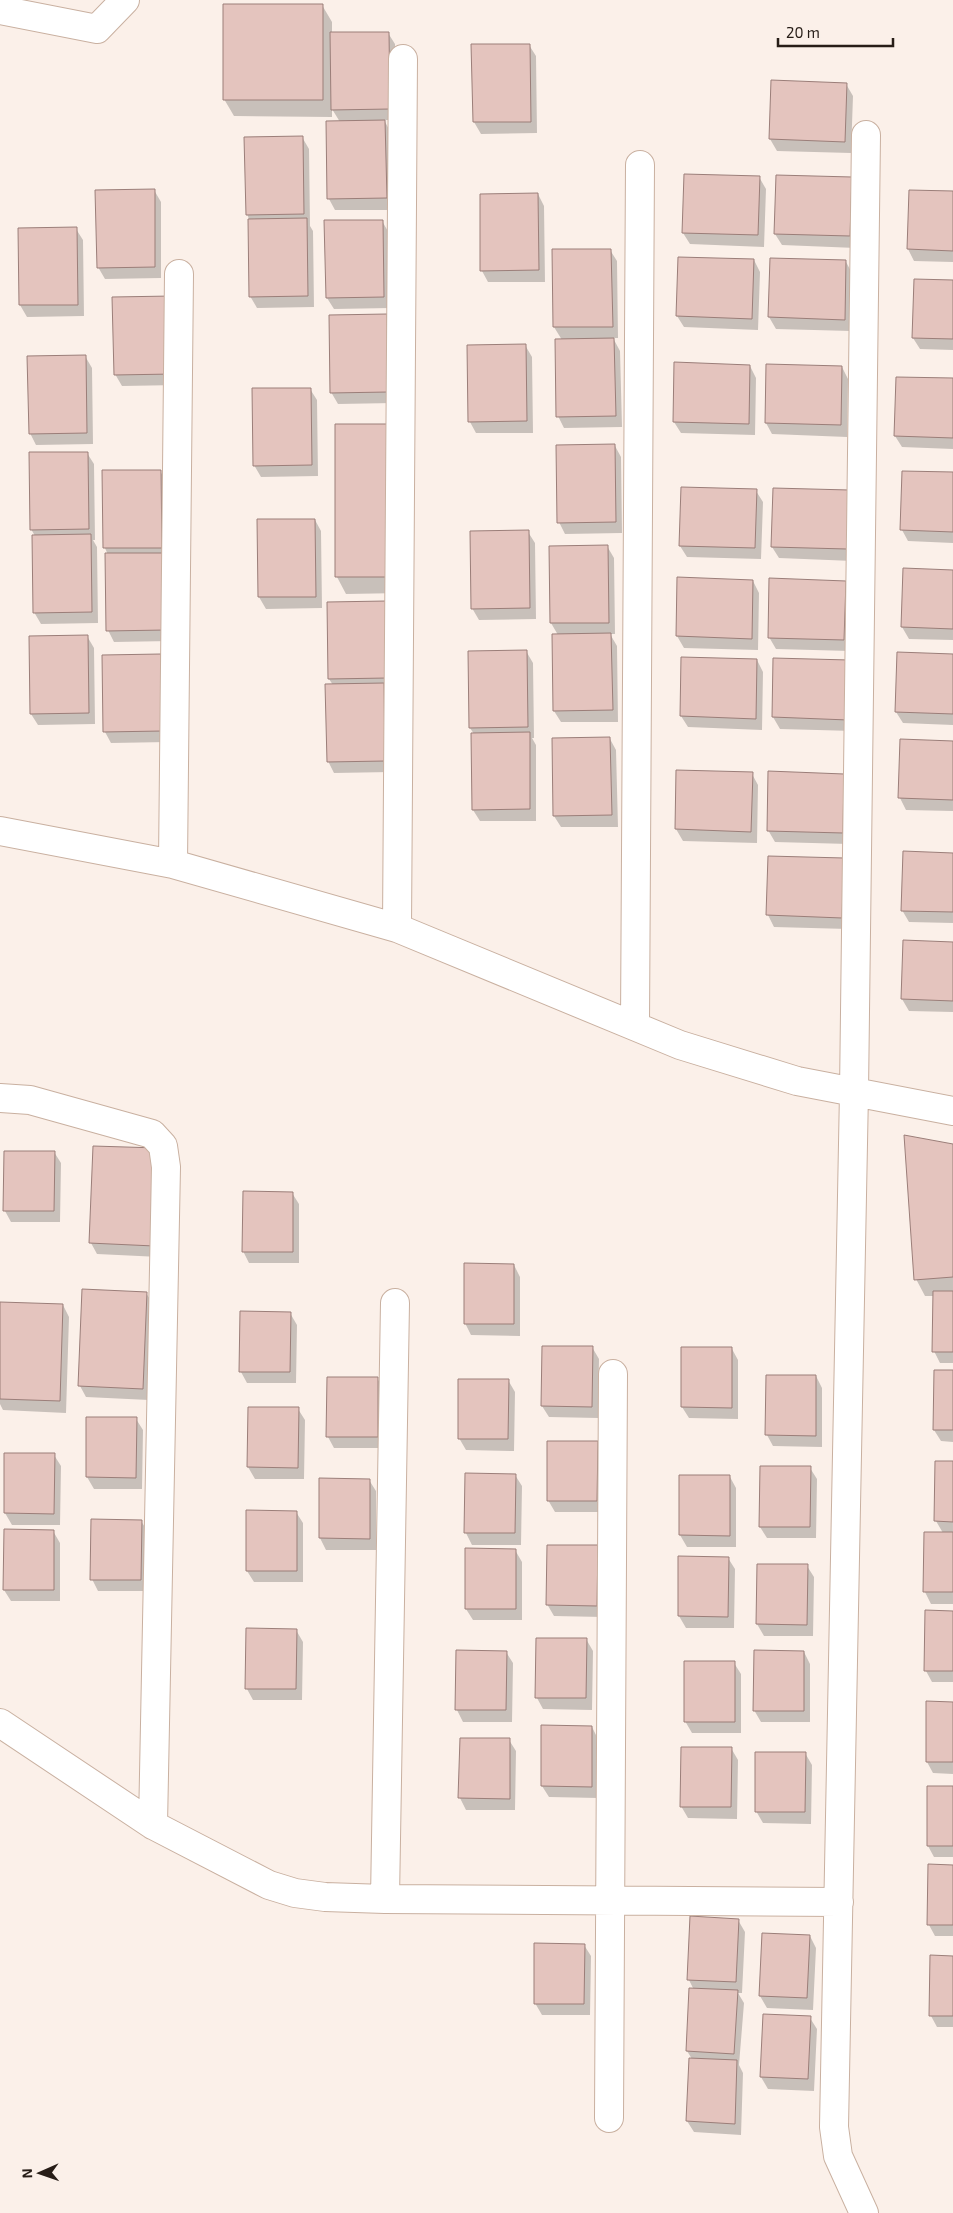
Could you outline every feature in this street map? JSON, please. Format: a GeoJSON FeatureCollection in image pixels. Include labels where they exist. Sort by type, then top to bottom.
{"type":"FeatureCollection","features":[{"type":"Feature","properties":{"kind":"street"},"geometry":{"type":"LineString","coordinates":[[0,10],[97,29],[124,0]]}},
{"type":"Feature","properties":{"kind":"street"},"geometry":{"type":"LineString","coordinates":[[397,928],[403,59]]}},
{"type":"Feature","properties":{"kind":"street"},"geometry":{"type":"LineString","coordinates":[[864,2213],[838,2156],[834,2127],[854,1092],[866,135]]}},
{"type":"Feature","properties":{"kind":"street"},"geometry":{"type":"LineString","coordinates":[[635,1026],[640,164]]}},
{"type":"Feature","properties":{"kind":"street"},"geometry":{"type":"LineString","coordinates":[[173,864],[179,274]]}},
{"type":"Feature","properties":{"kind":"street"},"geometry":{"type":"LineString","coordinates":[[0,832],[173,864],[397,928],[680,1044],[797,1081],[953,1111]]}},
{"type":"Feature","properties":{"kind":"street"},"geometry":{"type":"LineString","coordinates":[[0,1098],[30,1100],[152,1134],[162,1146],[166,1167],[153,1825]]}},
{"type":"Feature","properties":{"kind":"street"},"geometry":{"type":"LineString","coordinates":[[385,1899],[394,1303]]}},
{"type":"Feature","properties":{"kind":"street"},"geometry":{"type":"LineString","coordinates":[[609,2118],[613,1374]]}},
{"type":"Feature","properties":{"kind":"street"},"geometry":{"type":"LineString","coordinates":[[0,1723],[153,1825],[269,1885],[294,1893],[385,1899],[839,1902]]}},
{"type":"Feature","properties":{"kind":"building"},"geometry":{"type":"Polygon","coordinates":[[[223,4],[323,4],[323,100],[223,100],[223,4]]]}},
{"type":"Feature","properties":{"kind":"building"},"geometry":{"type":"Polygon","coordinates":[[[330,32],[389,32],[390,109],[331,110],[330,32]]]}},
{"type":"Feature","properties":{"kind":"building"},"geometry":{"type":"Polygon","coordinates":[[[471,44],[530,44],[531,122],[473,122],[471,44]]]}},
{"type":"Feature","properties":{"kind":"building"},"geometry":{"type":"Polygon","coordinates":[[[771,80],[847,83],[845,142],[769,139],[771,80]]]}},
{"type":"Feature","properties":{"kind":"building"},"geometry":{"type":"Polygon","coordinates":[[[385,120],[387,198],[327,199],[326,121],[385,120]]]}},
{"type":"Feature","properties":{"kind":"building"},"geometry":{"type":"Polygon","coordinates":[[[303,136],[304,214],[246,215],[244,137],[303,136]]]}},
{"type":"Feature","properties":{"kind":"building"},"geometry":{"type":"Polygon","coordinates":[[[684,174],[760,176],[758,235],[682,233],[684,174]]]}},
{"type":"Feature","properties":{"kind":"building"},"geometry":{"type":"Polygon","coordinates":[[[776,175],[852,177],[850,236],[774,234],[776,175]]]}},
{"type":"Feature","properties":{"kind":"building"},"geometry":{"type":"Polygon","coordinates":[[[155,189],[155,267],[97,268],[95,190],[155,189]]]}},
{"type":"Feature","properties":{"kind":"building"},"geometry":{"type":"Polygon","coordinates":[[[909,190],[953,191],[953,251],[907,249],[909,190]]]}},
{"type":"Feature","properties":{"kind":"building"},"geometry":{"type":"Polygon","coordinates":[[[538,193],[539,270],[480,271],[480,194],[538,193]]]}},
{"type":"Feature","properties":{"kind":"building"},"geometry":{"type":"Polygon","coordinates":[[[307,218],[308,296],[249,297],[248,219],[307,218]]]}},
{"type":"Feature","properties":{"kind":"building"},"geometry":{"type":"Polygon","coordinates":[[[324,220],[383,220],[384,297],[326,298],[324,220]]]}},
{"type":"Feature","properties":{"kind":"building"},"geometry":{"type":"Polygon","coordinates":[[[77,227],[78,305],[19,305],[18,228],[77,227]]]}},
{"type":"Feature","properties":{"kind":"building"},"geometry":{"type":"Polygon","coordinates":[[[552,249],[611,249],[613,327],[553,327],[552,249]]]}},
{"type":"Feature","properties":{"kind":"building"},"geometry":{"type":"Polygon","coordinates":[[[678,257],[754,259],[752,319],[676,316],[678,257]]]}},
{"type":"Feature","properties":{"kind":"building"},"geometry":{"type":"Polygon","coordinates":[[[770,258],[846,260],[845,320],[768,317],[770,258]]]}},
{"type":"Feature","properties":{"kind":"building"},"geometry":{"type":"Polygon","coordinates":[[[914,279],[953,280],[953,339],[912,338],[914,279]]]}},
{"type":"Feature","properties":{"kind":"building"},"geometry":{"type":"Polygon","coordinates":[[[172,296],[173,374],[114,375],[112,297],[172,296]]]}},
{"type":"Feature","properties":{"kind":"building"},"geometry":{"type":"Polygon","coordinates":[[[387,314],[388,392],[330,393],[329,315],[387,314]]]}},
{"type":"Feature","properties":{"kind":"building"},"geometry":{"type":"Polygon","coordinates":[[[614,338],[616,416],[556,417],[555,339],[614,338]]]}},
{"type":"Feature","properties":{"kind":"building"},"geometry":{"type":"Polygon","coordinates":[[[526,344],[527,421],[468,422],[467,345],[526,344]]]}},
{"type":"Feature","properties":{"kind":"building"},"geometry":{"type":"Polygon","coordinates":[[[86,355],[87,433],[29,434],[27,356],[86,355]]]}},
{"type":"Feature","properties":{"kind":"building"},"geometry":{"type":"Polygon","coordinates":[[[674,362],[750,365],[749,424],[673,422],[674,362]]]}},
{"type":"Feature","properties":{"kind":"building"},"geometry":{"type":"Polygon","coordinates":[[[766,364],[842,366],[841,425],[765,423],[766,364]]]}},
{"type":"Feature","properties":{"kind":"building"},"geometry":{"type":"Polygon","coordinates":[[[896,377],[953,378],[953,438],[894,436],[896,377]]]}},
{"type":"Feature","properties":{"kind":"building"},"geometry":{"type":"Polygon","coordinates":[[[252,388],[311,388],[312,465],[253,466],[252,388]]]}},
{"type":"Feature","properties":{"kind":"building"},"geometry":{"type":"Polygon","coordinates":[[[335,424],[393,424],[394,577],[335,577],[335,424]]]}},
{"type":"Feature","properties":{"kind":"building"},"geometry":{"type":"Polygon","coordinates":[[[615,444],[616,522],[557,523],[556,445],[615,444]]]}},
{"type":"Feature","properties":{"kind":"building"},"geometry":{"type":"Polygon","coordinates":[[[29,452],[88,452],[89,529],[30,530],[29,452]]]}},
{"type":"Feature","properties":{"kind":"building"},"geometry":{"type":"Polygon","coordinates":[[[102,470],[161,470],[162,548],[103,548],[102,470]]]}},
{"type":"Feature","properties":{"kind":"building"},"geometry":{"type":"Polygon","coordinates":[[[902,471],[953,472],[953,532],[900,530],[902,471]]]}},
{"type":"Feature","properties":{"kind":"building"},"geometry":{"type":"Polygon","coordinates":[[[681,487],[757,489],[755,548],[679,546],[681,487]]]}},
{"type":"Feature","properties":{"kind":"building"},"geometry":{"type":"Polygon","coordinates":[[[773,488],[849,490],[847,549],[771,547],[773,488]]]}},
{"type":"Feature","properties":{"kind":"building"},"geometry":{"type":"Polygon","coordinates":[[[257,519],[315,519],[316,597],[258,597],[257,519]]]}},
{"type":"Feature","properties":{"kind":"building"},"geometry":{"type":"Polygon","coordinates":[[[529,530],[530,608],[471,609],[470,531],[529,530]]]}},
{"type":"Feature","properties":{"kind":"building"},"geometry":{"type":"Polygon","coordinates":[[[91,534],[92,612],[33,613],[32,535],[91,534]]]}},
{"type":"Feature","properties":{"kind":"building"},"geometry":{"type":"Polygon","coordinates":[[[608,545],[609,623],[550,623],[549,546],[608,545]]]}},
{"type":"Feature","properties":{"kind":"building"},"geometry":{"type":"Polygon","coordinates":[[[105,553],[164,553],[165,630],[106,631],[105,553]]]}},
{"type":"Feature","properties":{"kind":"building"},"geometry":{"type":"Polygon","coordinates":[[[903,568],[953,570],[953,629],[901,627],[903,568]]]}},
{"type":"Feature","properties":{"kind":"building"},"geometry":{"type":"Polygon","coordinates":[[[677,577],[753,580],[752,639],[676,636],[677,577]]]}},
{"type":"Feature","properties":{"kind":"building"},"geometry":{"type":"Polygon","coordinates":[[[769,578],[846,581],[844,640],[768,638],[769,578]]]}},
{"type":"Feature","properties":{"kind":"building"},"geometry":{"type":"Polygon","coordinates":[[[386,601],[387,678],[328,679],[327,602],[386,601]]]}},
{"type":"Feature","properties":{"kind":"building"},"geometry":{"type":"Polygon","coordinates":[[[611,633],[613,710],[553,711],[552,634],[611,633]]]}},
{"type":"Feature","properties":{"kind":"building"},"geometry":{"type":"Polygon","coordinates":[[[88,635],[89,713],[30,714],[29,636],[88,635]]]}},
{"type":"Feature","properties":{"kind":"building"},"geometry":{"type":"Polygon","coordinates":[[[527,650],[528,727],[469,728],[468,651],[527,650]]]}},
{"type":"Feature","properties":{"kind":"building"},"geometry":{"type":"Polygon","coordinates":[[[897,652],[953,654],[953,714],[895,712],[897,652]]]}},
{"type":"Feature","properties":{"kind":"building"},"geometry":{"type":"Polygon","coordinates":[[[161,654],[162,731],[103,732],[102,655],[161,654]]]}},
{"type":"Feature","properties":{"kind":"building"},"geometry":{"type":"Polygon","coordinates":[[[681,657],[757,659],[756,719],[680,716],[681,657]]]}},
{"type":"Feature","properties":{"kind":"building"},"geometry":{"type":"Polygon","coordinates":[[[773,658],[849,660],[848,720],[772,717],[773,658]]]}},
{"type":"Feature","properties":{"kind":"building"},"geometry":{"type":"Polygon","coordinates":[[[384,683],[385,761],[327,762],[325,684],[384,683]]]}},
{"type":"Feature","properties":{"kind":"building"},"geometry":{"type":"Polygon","coordinates":[[[530,732],[530,809],[472,810],[471,733],[530,732]]]}},
{"type":"Feature","properties":{"kind":"building"},"geometry":{"type":"Polygon","coordinates":[[[610,737],[612,815],[553,816],[552,738],[610,737]]]}},
{"type":"Feature","properties":{"kind":"building"},"geometry":{"type":"Polygon","coordinates":[[[900,739],[953,741],[953,800],[898,798],[900,739]]]}},
{"type":"Feature","properties":{"kind":"building"},"geometry":{"type":"Polygon","coordinates":[[[676,770],[753,772],[751,832],[675,829],[676,770]]]}},
{"type":"Feature","properties":{"kind":"building"},"geometry":{"type":"Polygon","coordinates":[[[768,771],[844,774],[843,833],[767,831],[768,771]]]}},
{"type":"Feature","properties":{"kind":"building"},"geometry":{"type":"Polygon","coordinates":[[[903,851],[953,853],[953,912],[901,911],[903,851]]]}},
{"type":"Feature","properties":{"kind":"building"},"geometry":{"type":"Polygon","coordinates":[[[768,856],[844,858],[842,918],[766,915],[768,856]]]}},
{"type":"Feature","properties":{"kind":"building"},"geometry":{"type":"Polygon","coordinates":[[[903,940],[953,942],[953,1001],[901,999],[903,940]]]}},
{"type":"Feature","properties":{"kind":"building"},"geometry":{"type":"Polygon","coordinates":[[[904,1135],[953,1144],[953,1277],[914,1280],[904,1135]]]}},
{"type":"Feature","properties":{"kind":"building"},"geometry":{"type":"Polygon","coordinates":[[[93,1146],[158,1148],[154,1246],[89,1243],[93,1146]]]}},
{"type":"Feature","properties":{"kind":"building"},"geometry":{"type":"Polygon","coordinates":[[[4,1151],[55,1151],[54,1211],[3,1211],[4,1151]]]}},
{"type":"Feature","properties":{"kind":"building"},"geometry":{"type":"Polygon","coordinates":[[[243,1191],[293,1192],[293,1252],[242,1252],[243,1191]]]}},
{"type":"Feature","properties":{"kind":"building"},"geometry":{"type":"Polygon","coordinates":[[[464,1263],[514,1264],[514,1324],[464,1324],[464,1263]]]}},
{"type":"Feature","properties":{"kind":"building"},"geometry":{"type":"Polygon","coordinates":[[[82,1289],[147,1292],[143,1389],[78,1386],[82,1289]]]}},
{"type":"Feature","properties":{"kind":"building"},"geometry":{"type":"Polygon","coordinates":[[[933,1291],[953,1291],[953,1352],[932,1352],[933,1291]]]}},
{"type":"Feature","properties":{"kind":"building"},"geometry":{"type":"Polygon","coordinates":[[[0,1302],[63,1304],[60,1401],[0,1399],[0,1302]]]}},
{"type":"Feature","properties":{"kind":"building"},"geometry":{"type":"Polygon","coordinates":[[[240,1311],[291,1312],[290,1372],[239,1372],[240,1311]]]}},
{"type":"Feature","properties":{"kind":"building"},"geometry":{"type":"Polygon","coordinates":[[[542,1346],[593,1346],[592,1407],[541,1406],[542,1346]]]}},
{"type":"Feature","properties":{"kind":"building"},"geometry":{"type":"Polygon","coordinates":[[[681,1347],[732,1347],[732,1408],[681,1407],[681,1347]]]}},
{"type":"Feature","properties":{"kind":"building"},"geometry":{"type":"Polygon","coordinates":[[[934,1370],[953,1370],[953,1430],[933,1430],[934,1370]]]}},
{"type":"Feature","properties":{"kind":"building"},"geometry":{"type":"Polygon","coordinates":[[[766,1375],[816,1375],[816,1436],[765,1435],[766,1375]]]}},
{"type":"Feature","properties":{"kind":"building"},"geometry":{"type":"Polygon","coordinates":[[[327,1377],[378,1377],[378,1437],[326,1437],[327,1377]]]}},
{"type":"Feature","properties":{"kind":"building"},"geometry":{"type":"Polygon","coordinates":[[[458,1379],[509,1379],[508,1439],[458,1439],[458,1379]]]}},
{"type":"Feature","properties":{"kind":"building"},"geometry":{"type":"Polygon","coordinates":[[[248,1407],[299,1407],[298,1468],[247,1467],[248,1407]]]}},
{"type":"Feature","properties":{"kind":"building"},"geometry":{"type":"Polygon","coordinates":[[[86,1417],[137,1417],[136,1478],[86,1477],[86,1417]]]}},
{"type":"Feature","properties":{"kind":"building"},"geometry":{"type":"Polygon","coordinates":[[[547,1441],[598,1441],[597,1501],[547,1501],[547,1441]]]}},
{"type":"Feature","properties":{"kind":"building"},"geometry":{"type":"Polygon","coordinates":[[[4,1453],[55,1453],[54,1514],[4,1513],[4,1453]]]}},
{"type":"Feature","properties":{"kind":"building"},"geometry":{"type":"Polygon","coordinates":[[[935,1461],[953,1461],[953,1522],[934,1521],[935,1461]]]}},
{"type":"Feature","properties":{"kind":"building"},"geometry":{"type":"Polygon","coordinates":[[[760,1466],[811,1466],[810,1527],[759,1527],[760,1466]]]}},
{"type":"Feature","properties":{"kind":"building"},"geometry":{"type":"Polygon","coordinates":[[[465,1473],[516,1474],[515,1533],[464,1533],[465,1473]]]}},
{"type":"Feature","properties":{"kind":"building"},"geometry":{"type":"Polygon","coordinates":[[[679,1475],[730,1475],[730,1536],[679,1535],[679,1475]]]}},
{"type":"Feature","properties":{"kind":"building"},"geometry":{"type":"Polygon","coordinates":[[[319,1478],[370,1479],[370,1539],[319,1538],[319,1478]]]}},
{"type":"Feature","properties":{"kind":"building"},"geometry":{"type":"Polygon","coordinates":[[[246,1510],[297,1511],[297,1571],[246,1571],[246,1510]]]}},
{"type":"Feature","properties":{"kind":"building"},"geometry":{"type":"Polygon","coordinates":[[[91,1519],[142,1520],[141,1580],[90,1580],[91,1519]]]}},
{"type":"Feature","properties":{"kind":"building"},"geometry":{"type":"Polygon","coordinates":[[[4,1529],[54,1530],[54,1590],[3,1590],[4,1529]]]}},
{"type":"Feature","properties":{"kind":"building"},"geometry":{"type":"Polygon","coordinates":[[[924,1532],[953,1532],[953,1592],[923,1592],[924,1532]]]}},
{"type":"Feature","properties":{"kind":"building"},"geometry":{"type":"Polygon","coordinates":[[[547,1545],[598,1545],[597,1606],[546,1605],[547,1545]]]}},
{"type":"Feature","properties":{"kind":"building"},"geometry":{"type":"Polygon","coordinates":[[[465,1548],[516,1549],[516,1609],[465,1609],[465,1548]]]}},
{"type":"Feature","properties":{"kind":"building"},"geometry":{"type":"Polygon","coordinates":[[[678,1556],[729,1557],[728,1617],[678,1616],[678,1556]]]}},
{"type":"Feature","properties":{"kind":"building"},"geometry":{"type":"Polygon","coordinates":[[[757,1564],[808,1564],[807,1625],[756,1624],[757,1564]]]}},
{"type":"Feature","properties":{"kind":"building"},"geometry":{"type":"Polygon","coordinates":[[[925,1610],[953,1611],[953,1671],[924,1671],[925,1610]]]}},
{"type":"Feature","properties":{"kind":"building"},"geometry":{"type":"Polygon","coordinates":[[[246,1628],[297,1629],[296,1689],[245,1689],[246,1628]]]}},
{"type":"Feature","properties":{"kind":"building"},"geometry":{"type":"Polygon","coordinates":[[[536,1638],[587,1638],[586,1698],[535,1698],[536,1638]]]}},
{"type":"Feature","properties":{"kind":"building"},"geometry":{"type":"Polygon","coordinates":[[[456,1650],[507,1651],[506,1710],[455,1710],[456,1650]]]}},
{"type":"Feature","properties":{"kind":"building"},"geometry":{"type":"Polygon","coordinates":[[[754,1650],[804,1651],[804,1711],[753,1711],[754,1650]]]}},
{"type":"Feature","properties":{"kind":"building"},"geometry":{"type":"Polygon","coordinates":[[[684,1661],[735,1661],[735,1722],[684,1722],[684,1661]]]}},
{"type":"Feature","properties":{"kind":"building"},"geometry":{"type":"Polygon","coordinates":[[[926,1701],[953,1702],[953,1762],[926,1762],[926,1701]]]}},
{"type":"Feature","properties":{"kind":"building"},"geometry":{"type":"Polygon","coordinates":[[[541,1725],[592,1726],[592,1787],[541,1786],[541,1725]]]}},
{"type":"Feature","properties":{"kind":"building"},"geometry":{"type":"Polygon","coordinates":[[[460,1738],[510,1738],[510,1799],[458,1798],[460,1738]]]}},
{"type":"Feature","properties":{"kind":"building"},"geometry":{"type":"Polygon","coordinates":[[[681,1747],[732,1747],[731,1807],[680,1807],[681,1747]]]}},
{"type":"Feature","properties":{"kind":"building"},"geometry":{"type":"Polygon","coordinates":[[[755,1752],[806,1752],[805,1812],[755,1812],[755,1752]]]}},
{"type":"Feature","properties":{"kind":"building"},"geometry":{"type":"Polygon","coordinates":[[[927,1786],[953,1786],[953,1846],[927,1846],[927,1786]]]}},
{"type":"Feature","properties":{"kind":"building"},"geometry":{"type":"Polygon","coordinates":[[[928,1864],[953,1865],[953,1925],[927,1925],[928,1864]]]}},
{"type":"Feature","properties":{"kind":"building"},"geometry":{"type":"Polygon","coordinates":[[[690,1916],[739,1919],[736,1982],[687,1980],[690,1916]]]}},
{"type":"Feature","properties":{"kind":"building"},"geometry":{"type":"Polygon","coordinates":[[[762,1933],[810,1935],[807,1998],[759,1996],[762,1933]]]}},
{"type":"Feature","properties":{"kind":"building"},"geometry":{"type":"Polygon","coordinates":[[[534,1943],[585,1944],[584,2004],[534,2004],[534,1943]]]}},
{"type":"Feature","properties":{"kind":"building"},"geometry":{"type":"Polygon","coordinates":[[[930,1955],[953,1956],[953,2016],[929,2016],[930,1955]]]}},
{"type":"Feature","properties":{"kind":"building"},"geometry":{"type":"Polygon","coordinates":[[[689,1988],[738,1990],[734,2054],[686,2051],[689,1988]]]}},
{"type":"Feature","properties":{"kind":"building"},"geometry":{"type":"Polygon","coordinates":[[[763,2014],[811,2016],[808,2079],[760,2077],[763,2014]]]}},
{"type":"Feature","properties":{"kind":"building"},"geometry":{"type":"Polygon","coordinates":[[[689,2058],[737,2060],[735,2124],[686,2121],[689,2058]]]}}]}
